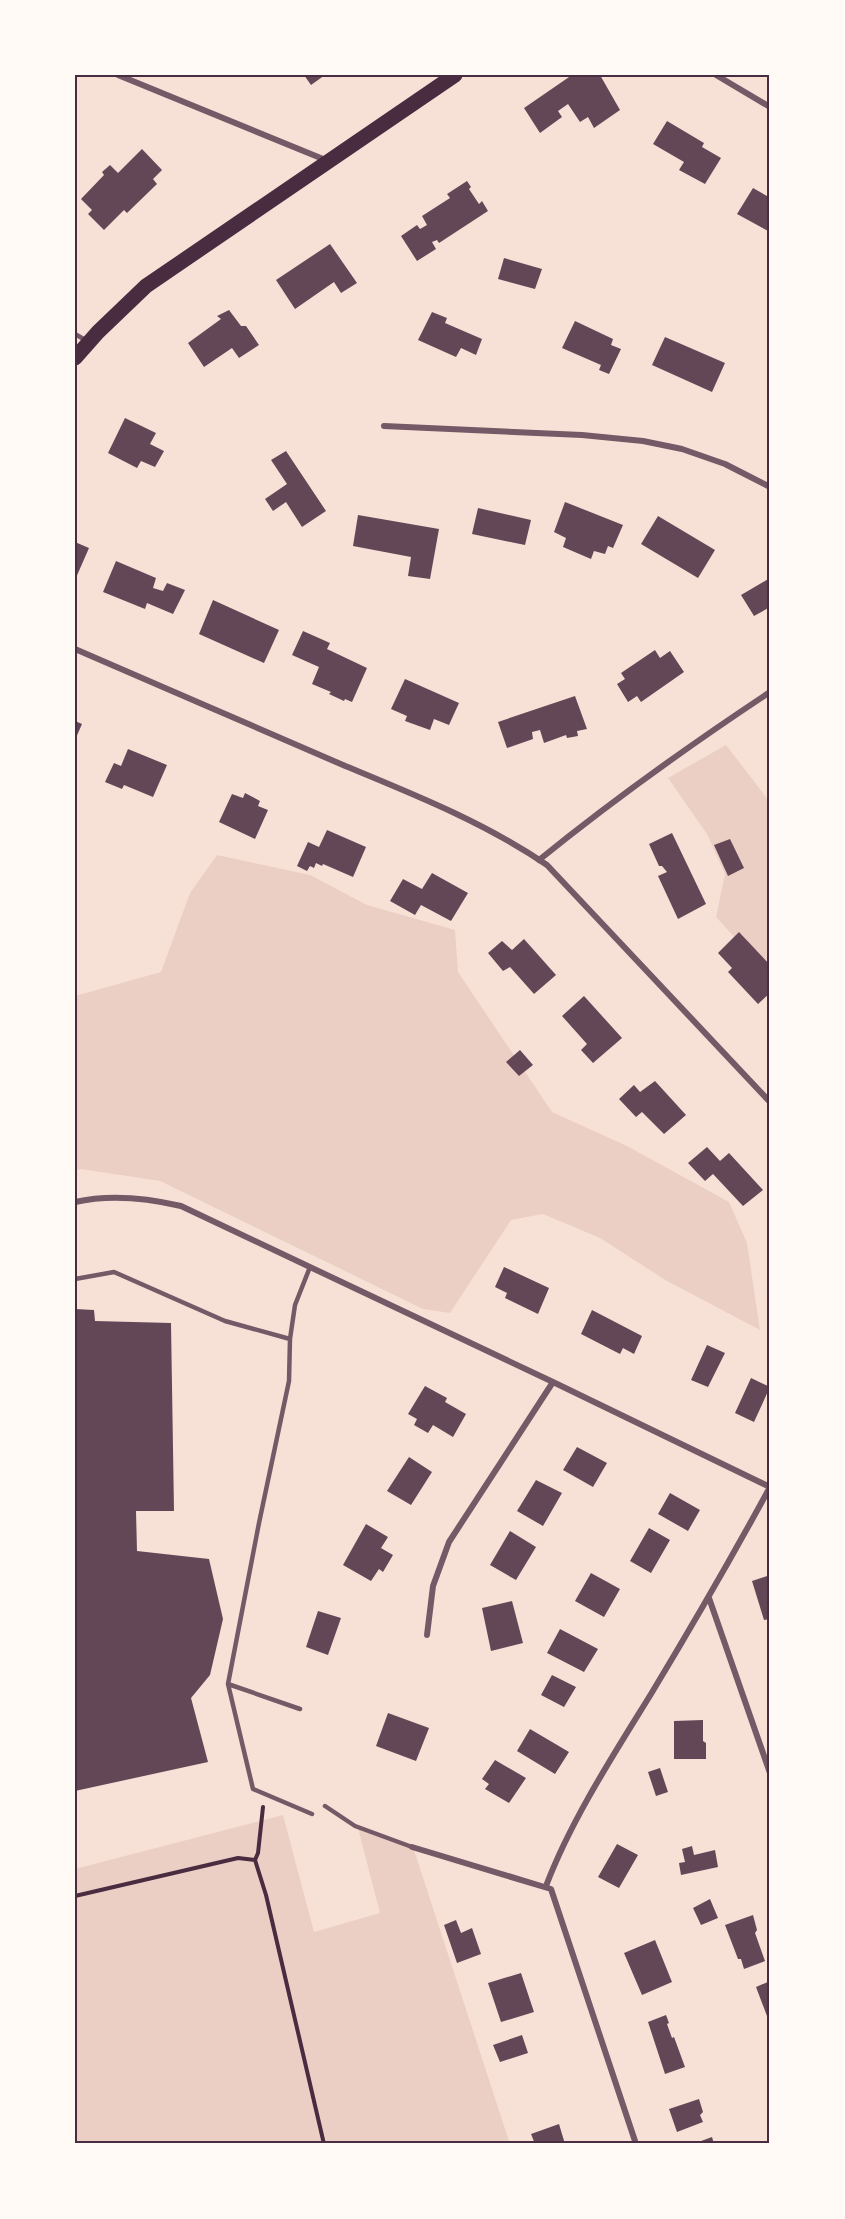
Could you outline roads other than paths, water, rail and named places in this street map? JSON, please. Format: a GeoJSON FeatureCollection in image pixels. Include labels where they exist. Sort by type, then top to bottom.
{"type":"FeatureCollection","features":[{"type":"Feature","properties":{"kind":"main road"},"geometry":{"type":"LineString","coordinates":[[75,358],[146,286],[455,75]]}},
{"type":"Feature","properties":{"kind":"street"},"geometry":{"type":"LineString","coordinates":[[118,75],[329,161]]}},
{"type":"Feature","properties":{"kind":"street"},"geometry":{"type":"LineString","coordinates":[[716,75],[770,107]]}},
{"type":"Feature","properties":{"kind":"street"},"geometry":{"type":"LineString","coordinates":[[384,426],[582,435],[642,441],[682,449],[725,464],[770,487]]}},
{"type":"Feature","properties":{"kind":"street"},"geometry":{"type":"LineString","coordinates":[[75,650],[470,820],[520,846],[547,865],[770,1102]]}},
{"type":"Feature","properties":{"kind":"street"},"geometry":{"type":"LineString","coordinates":[[539,860],[590,818],[770,692]]}},
{"type":"Feature","properties":{"kind":"street"},"geometry":{"type":"LineString","coordinates":[[75,1203],[124,1198],[153,1199],[181,1206],[770,1487],[709,1598],[609,1762],[555,1862],[546,1886]]}},
{"type":"Feature","properties":{"kind":"street"},"geometry":{"type":"LineString","coordinates":[[427,1635],[433,1586],[449,1542],[553,1382]]}},
{"type":"Feature","properties":{"kind":"street"},"geometry":{"type":"LineString","coordinates":[[709,1598],[770,1773]]}},
{"type":"Feature","properties":{"kind":"street"},"geometry":{"type":"LineString","coordinates":[[412,1847],[551,1889],[636,2144]]}},
{"type":"Feature","properties":{"kind":"lane"},"geometry":{"type":"LineString","coordinates":[[75,334],[89,342]]}},
{"type":"Feature","properties":{"kind":"lane"},"geometry":{"type":"LineString","coordinates":[[310,1268],[295,1305],[290,1338],[289,1382],[228,1684],[253,1789],[312,1814]]}},
{"type":"Feature","properties":{"kind":"lane"},"geometry":{"type":"LineString","coordinates":[[75,1279],[114,1272],[225,1321],[290,1338]]}},
{"type":"Feature","properties":{"kind":"lane"},"geometry":{"type":"LineString","coordinates":[[228,1684],[300,1709]]}},
{"type":"Feature","properties":{"kind":"lane"},"geometry":{"type":"LineString","coordinates":[[325,1806],[355,1826],[412,1847]]}}]}
